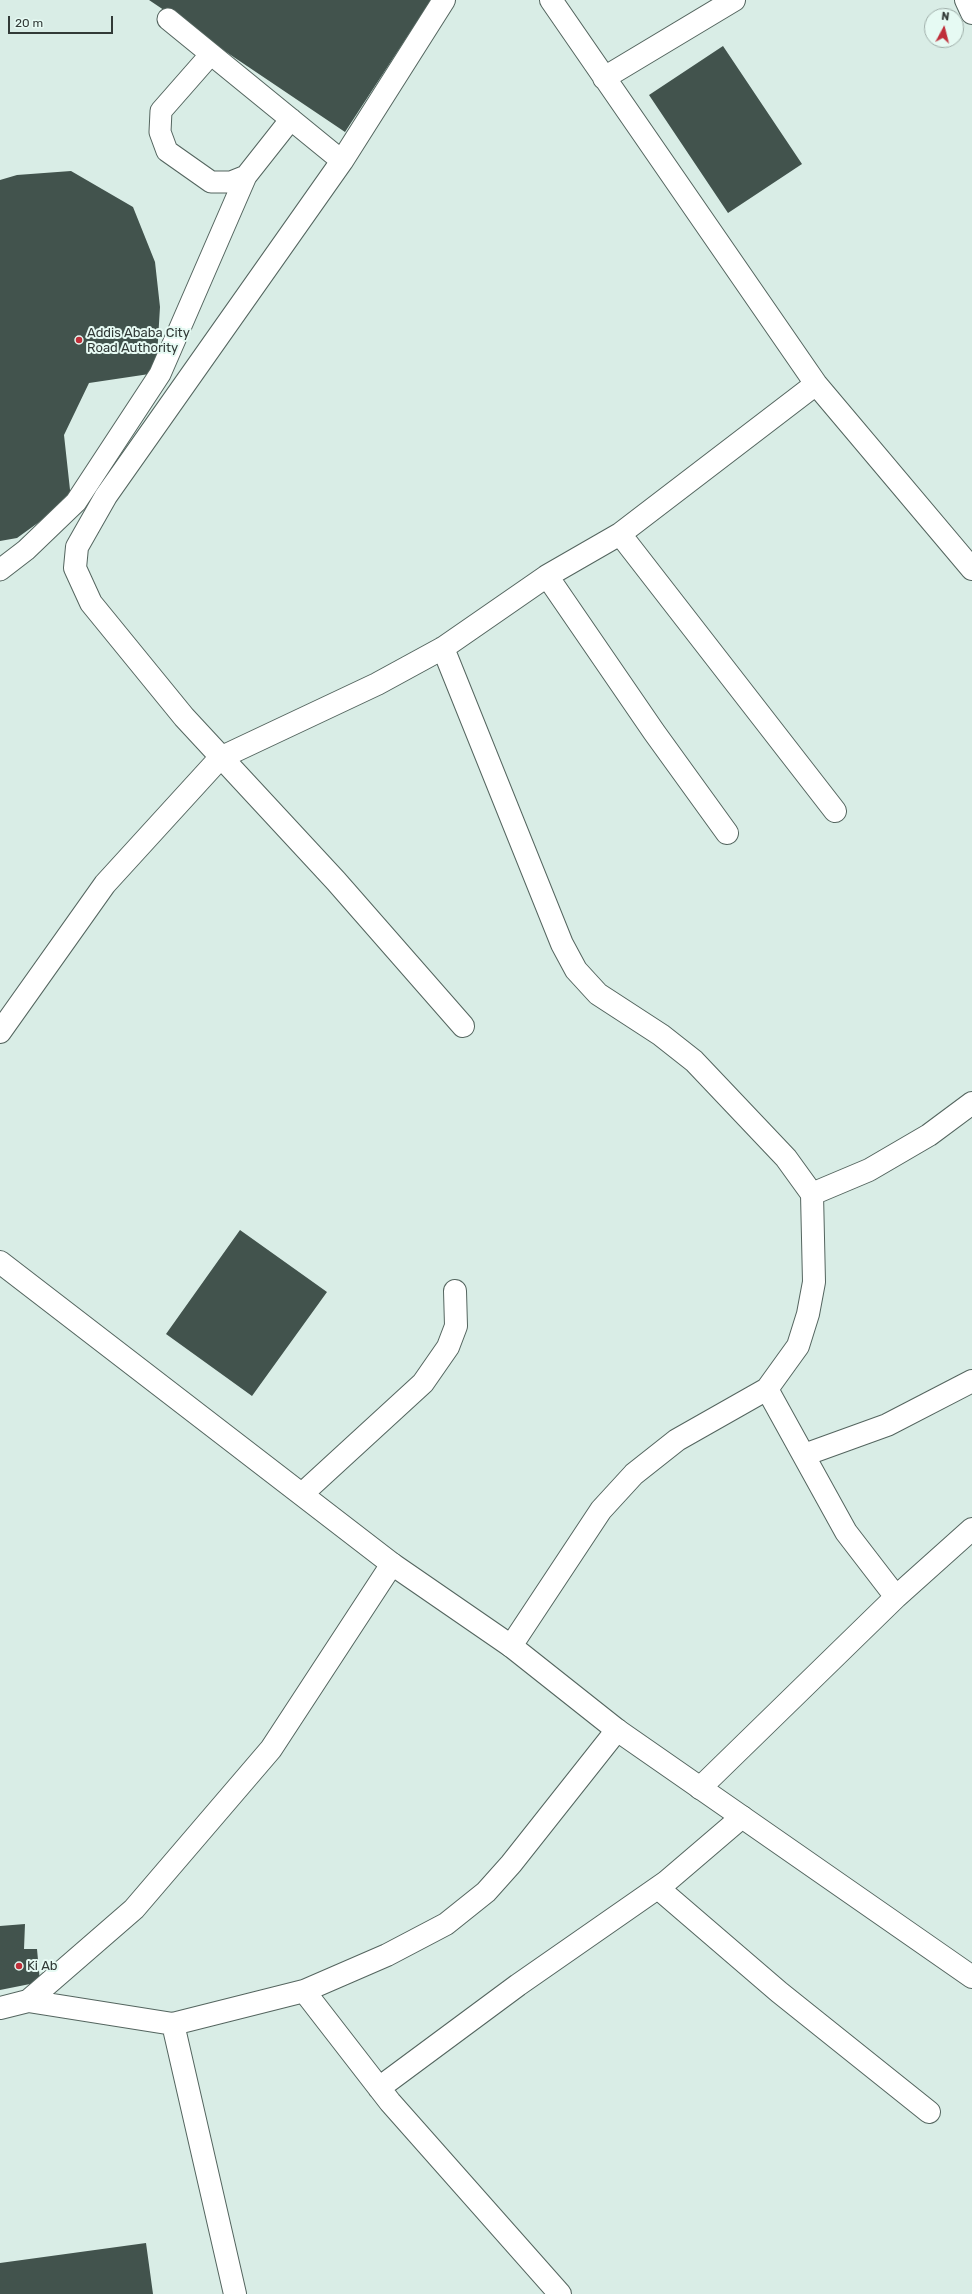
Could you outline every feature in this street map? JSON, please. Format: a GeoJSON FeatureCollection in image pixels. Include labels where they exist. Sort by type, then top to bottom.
{"type":"FeatureCollection","features":[{"type":"Feature","properties":{"kind":"street"},"geometry":{"type":"LineString","coordinates":[[444,0],[342,161],[106,496],[77,547],[75,568],[91,603],[220,758],[336,881],[463,1026]]}},
{"type":"Feature","properties":{"kind":"street"},"geometry":{"type":"LineString","coordinates":[[550,0],[816,384],[972,569]]}},
{"type":"Feature","properties":{"kind":"street"},"geometry":{"type":"LineString","coordinates":[[604,78],[734,0]]}},
{"type":"Feature","properties":{"kind":"street"},"geometry":{"type":"LineString","coordinates":[[966,0],[972,13]]}},
{"type":"Feature","properties":{"kind":"street"},"geometry":{"type":"LineString","coordinates":[[0,1032],[105,884],[220,758],[377,684],[443,648],[547,576],[620,534],[816,384]]}},
{"type":"Feature","properties":{"kind":"street"},"geometry":{"type":"LineString","coordinates":[[620,534],[835,810]]}},
{"type":"Feature","properties":{"kind":"street"},"geometry":{"type":"LineString","coordinates":[[547,576],[654,732],[728,833]]}},
{"type":"Feature","properties":{"kind":"street"},"geometry":{"type":"LineString","coordinates":[[443,648],[562,944],[576,970],[598,994],[661,1035],[694,1061],[786,1158],[812,1194],[814,1282],[808,1314],[798,1346],[767,1389],[677,1440],[634,1474],[601,1510],[511,1646]]}},
{"type":"Feature","properties":{"kind":"street"},"geometry":{"type":"LineString","coordinates":[[812,1194],[869,1170],[929,1135],[972,1103]]}},
{"type":"Feature","properties":{"kind":"street"},"geometry":{"type":"LineString","coordinates":[[0,1262],[392,1564],[511,1646],[617,1730],[972,1977]]}},
{"type":"Feature","properties":{"kind":"street"},"geometry":{"type":"LineString","coordinates":[[302,1494],[423,1383],[448,1347],[456,1326],[455,1291]]}},
{"type":"Feature","properties":{"kind":"street"},"geometry":{"type":"LineString","coordinates":[[804,1455],[887,1425],[972,1381]]}},
{"type":"Feature","properties":{"kind":"street"},"geometry":{"type":"LineString","coordinates":[[767,1389],[846,1532],[896,1597]]}},
{"type":"Feature","properties":{"kind":"street"},"geometry":{"type":"LineString","coordinates":[[700,1788],[896,1597],[972,1530]]}},
{"type":"Feature","properties":{"kind":"street"},"geometry":{"type":"LineString","coordinates":[[28,2001],[134,1910],[272,1749],[392,1564]]}},
{"type":"Feature","properties":{"kind":"street"},"geometry":{"type":"LineString","coordinates":[[0,2008],[28,2001],[173,2024],[304,1991],[387,1955],[446,1924],[486,1892],[511,1864],[617,1730]]}},
{"type":"Feature","properties":{"kind":"street"},"geometry":{"type":"LineString","coordinates":[[379,2088],[518,1985],[658,1888],[742,1817]]}},
{"type":"Feature","properties":{"kind":"street"},"geometry":{"type":"LineString","coordinates":[[658,1888],[779,1992],[929,2112]]}},
{"type":"Feature","properties":{"kind":"street"},"geometry":{"type":"LineString","coordinates":[[304,1991],[379,2088],[560,2294]]}},
{"type":"Feature","properties":{"kind":"street"},"geometry":{"type":"LineString","coordinates":[[173,2024],[235,2294]]}},
{"type":"Feature","properties":{"kind":"lane"},"geometry":{"type":"LineString","coordinates":[[168,19],[342,161]]}},
{"type":"Feature","properties":{"kind":"lane"},"geometry":{"type":"LineString","coordinates":[[210,54],[161,111],[160,132],[167,151],[211,182],[231,182],[246,176]]}},
{"type":"Feature","properties":{"kind":"lane"},"geometry":{"type":"LineString","coordinates":[[0,570],[26,550],[76,502],[160,374],[246,176],[292,119]]}},
{"type":"Feature","properties":{"kind":"building"},"geometry":{"type":"Polygon","coordinates":[[[149,0],[431,0],[345,132],[149,0]]]}},
{"type":"Feature","properties":{"kind":"building"},"geometry":{"type":"Polygon","coordinates":[[[723,46],[802,164],[728,213],[649,95],[723,46]]]}},
{"type":"Feature","properties":{"kind":"building","name":"Addis Ababa City Road Authority"},"geometry":{"type":"Polygon","coordinates":[[[71,171],[133,207],[155,262],[160,307],[156,373],[89,383],[64,435],[71,499],[17,538],[0,541],[0,180],[17,175],[71,171]]]}},
{"type":"Feature","properties":{"kind":"building"},"geometry":{"type":"Polygon","coordinates":[[[240,1230],[327,1292],[252,1396],[166,1334],[240,1230]]]}},
{"type":"Feature","properties":{"kind":"building","name":"Ki Ab"},"geometry":{"type":"Polygon","coordinates":[[[25,1924],[24,1949],[37,1949],[40,1982],[0,1990],[0,1926],[25,1924]]]}},
{"type":"Feature","properties":{"kind":"building"},"geometry":{"type":"Polygon","coordinates":[[[146,2243],[153,2294],[0,2294],[0,2263],[146,2243]]]}},
{"type":"Feature","properties":{"kind":"place","name":"Addis Ababa City Road Authority"},"geometry":{"type":"Point","coordinates":[79,340]}},
{"type":"Feature","properties":{"kind":"place","name":"Ki Ab"},"geometry":{"type":"Point","coordinates":[19,1966]}}]}
